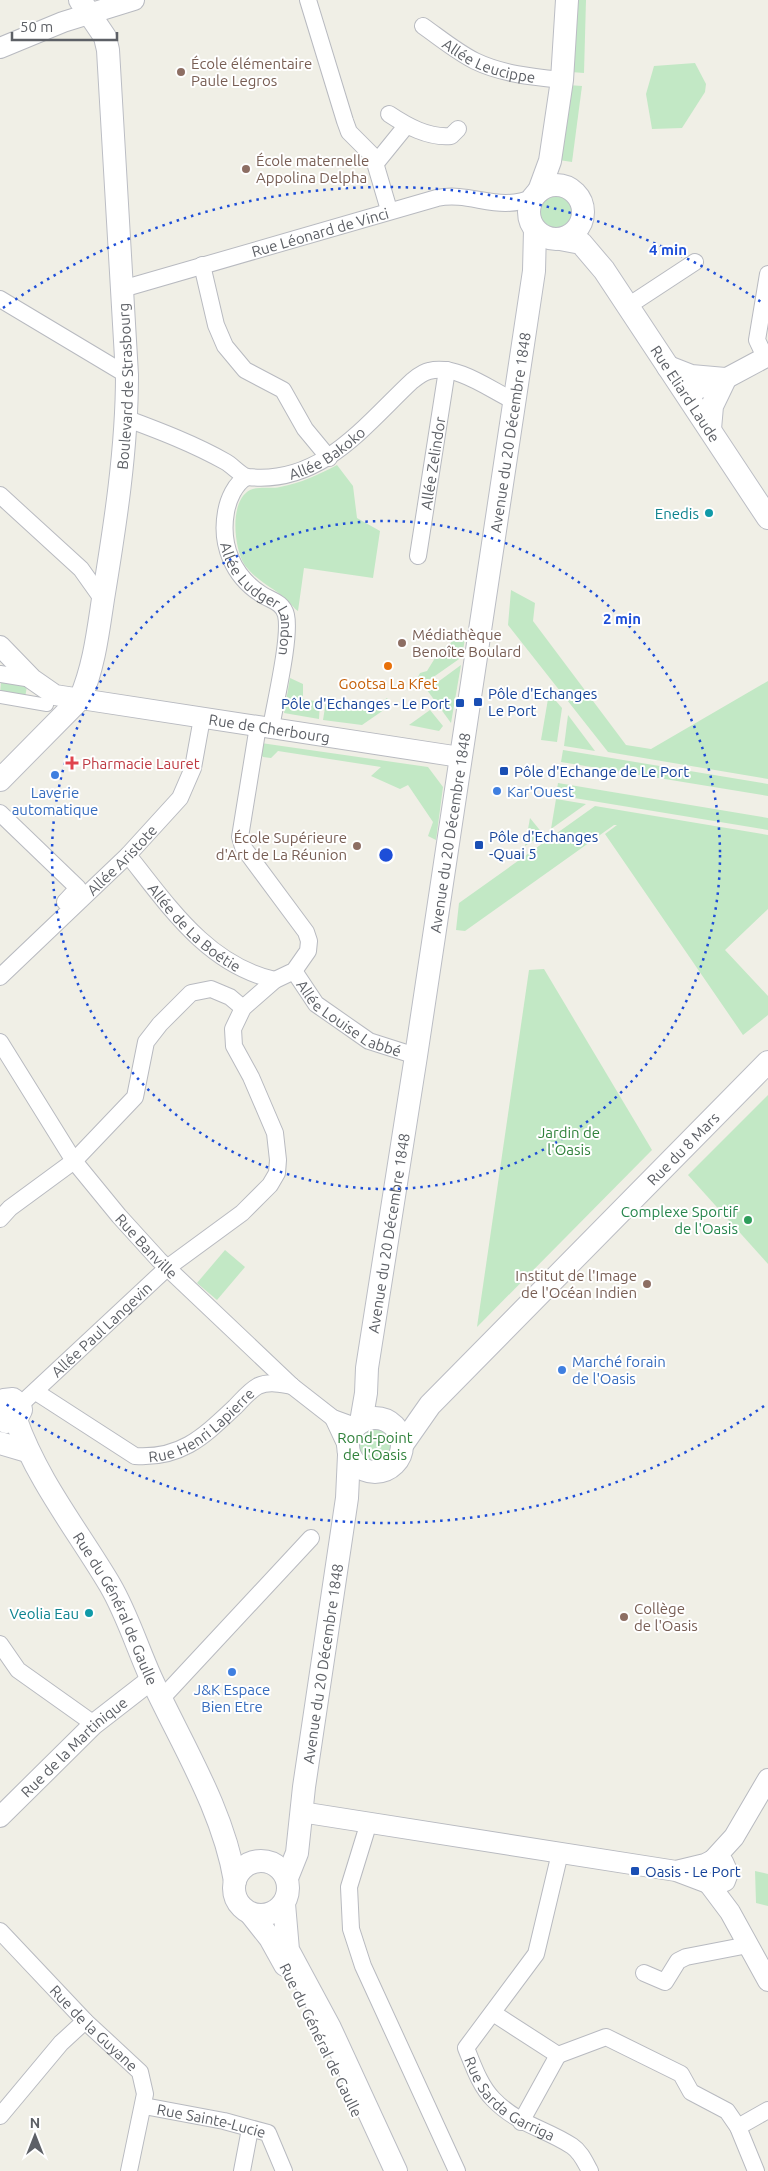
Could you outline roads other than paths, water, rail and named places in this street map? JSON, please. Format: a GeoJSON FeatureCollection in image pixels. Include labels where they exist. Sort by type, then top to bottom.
{"type":"FeatureCollection","features":[{"type":"Feature","properties":{"kind":"main road"},"geometry":{"type":"LineString","coordinates":[[531,197],[556,185],[564,186],[576,194],[584,212],[580,226],[575,232],[549,236],[529,215],[531,197],[550,161],[562,80],[566,2]]}},
{"type":"Feature","properties":{"kind":"main road","name":"Boulevard de Strasbourg"},"geometry":{"type":"LineString","coordinates":[[80,699],[88,677],[110,561],[125,418],[126,375],[108,50],[97,5]]}},
{"type":"Feature","properties":{"kind":"main road"},"geometry":{"type":"LineString","coordinates":[[550,161],[564,186]]}},
{"type":"Feature","properties":{"kind":"main road","name":"Rue Eliard Laude"},"geometry":{"type":"LineString","coordinates":[[584,212],[604,270]]}},
{"type":"Feature","properties":{"kind":"main road","name":"Rue Eliard Laude"},"geometry":{"type":"LineString","coordinates":[[549,236],[581,243],[604,270],[768,518]]}},
{"type":"Feature","properties":{"kind":"main road","name":"Avenue du 20 Décembre 1848"},"geometry":{"type":"LineString","coordinates":[[371,1422],[366,1393],[367,1368],[534,271],[549,236]]}},
{"type":"Feature","properties":{"kind":"main road"},"geometry":{"type":"LineString","coordinates":[[668,367],[683,374],[715,378]]}},
{"type":"Feature","properties":{"kind":"main road"},"geometry":{"type":"LineString","coordinates":[[686,392],[689,383],[693,380],[715,378]]}},
{"type":"Feature","properties":{"kind":"main road"},"geometry":{"type":"LineString","coordinates":[[710,429],[715,378]]}},
{"type":"Feature","properties":{"kind":"main road"},"geometry":{"type":"LineString","coordinates":[[0,780],[80,699]]}},
{"type":"Feature","properties":{"kind":"main road","name":"Rue du 8 Mars"},"geometry":{"type":"LineString","coordinates":[[402,1445],[430,1406],[768,1062]]}},
{"type":"Feature","properties":{"kind":"main road","name":"Rue du Général de Gaulle"},"geometry":{"type":"LineString","coordinates":[[10,1406],[27,1451],[118,1600],[157,1689],[210,1801],[232,1864],[234,1881]]}},
{"type":"Feature","properties":{"kind":"main road","name":"Rue du 8 Mars"},"geometry":{"type":"LineString","coordinates":[[371,1422],[414,1416],[430,1406]]}},
{"type":"Feature","properties":{"kind":"main road"},"geometry":{"type":"LineString","coordinates":[[371,1422],[399,1432],[402,1445],[400,1457],[395,1464],[388,1470],[372,1472],[357,1466],[348,1451],[350,1432],[371,1422]]}},
{"type":"Feature","properties":{"kind":"main road"},"geometry":{"type":"LineString","coordinates":[[0,1443],[27,1451]]}},
{"type":"Feature","properties":{"kind":"main road","name":"Avenue du 20 Décembre 1848"},"geometry":{"type":"LineString","coordinates":[[287,1878],[297,1854],[300,1821],[347,1498],[348,1451]]}},
{"type":"Feature","properties":{"kind":"main road","name":"Avenue du 20 Décembre 1848"},"geometry":{"type":"LineString","coordinates":[[347,1498],[358,1481],[372,1472]]}},
{"type":"Feature","properties":{"kind":"main road","name":"Rue du Général de Gaulle"},"geometry":{"type":"LineString","coordinates":[[210,1801],[241,1846],[261,1861]]}},
{"type":"Feature","properties":{"kind":"main road"},"geometry":{"type":"LineString","coordinates":[[261,1861],[278,1867],[287,1878],[288,1896],[284,1904],[273,1914],[266,1916],[251,1914],[243,1908],[236,1900],[234,1881],[244,1868],[286,1847],[300,1821]]}},
{"type":"Feature","properties":{"kind":"main road","name":"Rue du Général de Gaulle"},"geometry":{"type":"LineString","coordinates":[[284,1904],[288,1950],[330,2028],[396,2171]]}},
{"type":"Feature","properties":{"kind":"main road","name":"Rue du Général de Gaulle"},"geometry":{"type":"LineString","coordinates":[[251,1914],[270,1938],[287,1968],[383,2171]]}},
{"type":"Feature","properties":{"kind":"street"},"geometry":{"type":"LineString","coordinates":[[0,48],[63,22],[97,5],[134,0]]}},
{"type":"Feature","properties":{"kind":"street"},"geometry":{"type":"LineString","coordinates":[[308,0],[347,127],[353,136],[370,152],[376,163],[389,210]]}},
{"type":"Feature","properties":{"kind":"street","name":"Allée Leucippe"},"geometry":{"type":"LineString","coordinates":[[423,26],[473,60],[490,67],[507,72],[562,80]]}},
{"type":"Feature","properties":{"kind":"street"},"geometry":{"type":"LineString","coordinates":[[389,114],[406,126],[433,135],[447,136],[454,134],[458,129]]}},
{"type":"Feature","properties":{"kind":"street"},"geometry":{"type":"LineString","coordinates":[[376,163],[406,126]]}},
{"type":"Feature","properties":{"kind":"street","name":"Rue Léonard de Vinci"},"geometry":{"type":"LineString","coordinates":[[122,289],[389,210],[449,196],[495,204],[531,197]]}},
{"type":"Feature","properties":{"kind":"street"},"geometry":{"type":"LineString","coordinates":[[628,306],[695,262]]}},
{"type":"Feature","properties":{"kind":"street"},"geometry":{"type":"LineString","coordinates":[[202,265],[216,325],[225,346],[245,370],[283,390],[305,430],[329,458]]}},
{"type":"Feature","properties":{"kind":"street"},"geometry":{"type":"LineString","coordinates":[[715,378],[766,357],[757,340],[768,274]]}},
{"type":"Feature","properties":{"kind":"street"},"geometry":{"type":"LineString","coordinates":[[0,299],[126,375]]}},
{"type":"Feature","properties":{"kind":"street","name":"Allée Bakoko"},"geometry":{"type":"LineString","coordinates":[[247,477],[286,476],[329,458],[412,381],[426,371],[447,370],[458,373],[514,401]]}},
{"type":"Feature","properties":{"kind":"street","name":"Allée Zelindor"},"geometry":{"type":"LineString","coordinates":[[418,556],[447,370]]}},
{"type":"Feature","properties":{"kind":"street"},"geometry":{"type":"LineString","coordinates":[[125,418],[213,454],[247,477]]}},
{"type":"Feature","properties":{"kind":"street","name":"Allée Ludger Landon"},"geometry":{"type":"LineString","coordinates":[[247,477],[236,488],[226,510],[224,528],[227,550],[233,565],[242,578],[284,610],[286,633],[264,727]]}},
{"type":"Feature","properties":{"kind":"street"},"geometry":{"type":"LineString","coordinates":[[0,495],[81,569],[103,600]]}},
{"type":"Feature","properties":{"kind":"street"},"geometry":{"type":"LineString","coordinates":[[81,569],[103,569],[110,561]]}},
{"type":"Feature","properties":{"kind":"street","name":"Rue de Cherbourg"},"geometry":{"type":"LineString","coordinates":[[0,646],[32,678],[55,695],[460,757]]}},
{"type":"Feature","properties":{"kind":"street"},"geometry":{"type":"LineString","coordinates":[[0,674],[32,678]]}},
{"type":"Feature","properties":{"kind":"street"},"geometry":{"type":"LineString","coordinates":[[0,697],[47,705]]}},
{"type":"Feature","properties":{"kind":"street","name":"Allée Aristote"},"geometry":{"type":"LineString","coordinates":[[0,977],[128,854],[180,798],[188,783],[202,718]]}},
{"type":"Feature","properties":{"kind":"street","name":"Allée Louise Labbé"},"geometry":{"type":"LineString","coordinates":[[264,727],[240,837],[243,847],[250,858],[306,932],[309,941],[308,951],[294,971],[316,1004],[369,1041],[416,1056]]}},
{"type":"Feature","properties":{"kind":"street"},"geometry":{"type":"LineString","coordinates":[[0,813],[78,888],[50,918]]}},
{"type":"Feature","properties":{"kind":"street","name":"Allée de La Boétie"},"geometry":{"type":"LineString","coordinates":[[128,854],[180,920],[207,947],[240,968],[274,980]]}},
{"type":"Feature","properties":{"kind":"street"},"geometry":{"type":"LineString","coordinates":[[0,1219],[10,1208],[74,1161],[135,1097],[146,1042],[160,1024],[191,993],[211,989],[222,993],[243,1008],[274,980],[294,971]]}},
{"type":"Feature","properties":{"kind":"street","name":"Allée Paul Langevin"},"geometry":{"type":"LineString","coordinates":[[10,1406],[73,1353],[166,1268],[242,1213],[263,1195],[277,1172],[278,1147],[275,1134],[251,1077],[234,1046],[233,1029],[243,1008]]}},
{"type":"Feature","properties":{"kind":"street","name":"Rue Banville"},"geometry":{"type":"LineString","coordinates":[[2,1052],[74,1161],[119,1216],[166,1268],[292,1386],[333,1418],[348,1451]]}},
{"type":"Feature","properties":{"kind":"street","name":"Rue Henri Lapierre"},"geometry":{"type":"LineString","coordinates":[[10,1406],[135,1456],[149,1457],[163,1456],[183,1449],[209,1431],[259,1386],[272,1383],[292,1386]]}},
{"type":"Feature","properties":{"kind":"street","name":"Rue Banville"},"geometry":{"type":"LineString","coordinates":[[333,1418],[371,1422]]}},
{"type":"Feature","properties":{"kind":"street"},"geometry":{"type":"LineString","coordinates":[[157,1689],[311,1538]]}},
{"type":"Feature","properties":{"kind":"street"},"geometry":{"type":"LineString","coordinates":[[0,1644],[18,1670],[94,1724]]}},
{"type":"Feature","properties":{"kind":"street","name":"Rue de la Martinique"},"geometry":{"type":"LineString","coordinates":[[0,1818],[94,1724],[157,1689]]}},
{"type":"Feature","properties":{"kind":"street"},"geometry":{"type":"LineString","coordinates":[[768,1779],[715,1873],[730,1912],[768,1981]]}},
{"type":"Feature","properties":{"kind":"street"},"geometry":{"type":"LineString","coordinates":[[300,1821],[369,1822],[676,1871],[715,1873]]}},
{"type":"Feature","properties":{"kind":"street"},"geometry":{"type":"LineString","coordinates":[[369,1822],[349,1887],[351,1929],[363,1966],[457,2171]]}},
{"type":"Feature","properties":{"kind":"street","name":"Rue Sarda Garriga"},"geometry":{"type":"LineString","coordinates":[[560,1853],[536,1954],[466,2048],[478,2077],[491,2098],[521,2122],[573,2146],[583,2157],[590,2171]]}},
{"type":"Feature","properties":{"kind":"street","name":"Rue de la Guyane"},"geometry":{"type":"LineString","coordinates":[[0,1932],[86,2021],[140,2072],[146,2094],[130,2171]]}},
{"type":"Feature","properties":{"kind":"street"},"geometry":{"type":"LineString","coordinates":[[644,1974],[665,1982],[678,1962],[686,1957],[748,1945]]}},
{"type":"Feature","properties":{"kind":"street"},"geometry":{"type":"LineString","coordinates":[[493,2014],[558,2055]]}},
{"type":"Feature","properties":{"kind":"street"},"geometry":{"type":"LineString","coordinates":[[0,2116],[61,2043],[86,2021]]}},
{"type":"Feature","properties":{"kind":"street"},"geometry":{"type":"LineString","coordinates":[[521,2122],[558,2055],[606,2037],[681,2074],[691,2092],[727,2111],[738,2127],[756,2171]]}},
{"type":"Feature","properties":{"kind":"street","name":"Rue Sainte-Lucie"},"geometry":{"type":"LineString","coordinates":[[144,2106],[224,2121],[268,2133],[284,2171]]}},
{"type":"Feature","properties":{"kind":"street"},"geometry":{"type":"LineString","coordinates":[[738,2127],[768,2110]]}},
{"type":"Feature","properties":{"kind":"street"},"geometry":{"type":"LineString","coordinates":[[242,2171],[250,2129]]}},
{"type":"Feature","properties":{"kind":"place","name":"École élémentaire Paule Legros"},"geometry":{"type":"Point","coordinates":[181,72]}},
{"type":"Feature","properties":{"kind":"place","name":"École maternelle Appolina Delpha"},"geometry":{"type":"Point","coordinates":[246,169]}},
{"type":"Feature","properties":{"kind":"place","name":"Enedis"},"geometry":{"type":"Point","coordinates":[709,513]}},
{"type":"Feature","properties":{"kind":"place","name":"Médiathèque Benoîte Boulard"},"geometry":{"type":"Point","coordinates":[402,643]}},
{"type":"Feature","properties":{"kind":"place","name":"Gootsa La Kfet"},"geometry":{"type":"Point","coordinates":[388,666]}},
{"type":"Feature","properties":{"kind":"place","name":"Pôle d'Echanges Le Port"},"geometry":{"type":"Point","coordinates":[478,702]}},
{"type":"Feature","properties":{"kind":"place","name":"Pôle d'Echanges - Le Port"},"geometry":{"type":"Point","coordinates":[460,703]}},
{"type":"Feature","properties":{"kind":"place","name":"Pharmacie Lauret"},"geometry":{"type":"Point","coordinates":[72,763]}},
{"type":"Feature","properties":{"kind":"place","name":"Pôle d'Echange de Le Port"},"geometry":{"type":"Point","coordinates":[504,771]}},
{"type":"Feature","properties":{"kind":"place","name":"Laverie automatique"},"geometry":{"type":"Point","coordinates":[55,775]}},
{"type":"Feature","properties":{"kind":"place","name":"Kar'Ouest"},"geometry":{"type":"Point","coordinates":[497,791]}},
{"type":"Feature","properties":{"kind":"place","name":"Pôle d'Echanges -Quai 5"},"geometry":{"type":"Point","coordinates":[479,845]}},
{"type":"Feature","properties":{"kind":"place","name":"École Supérieure d'Art de La Réunion"},"geometry":{"type":"Point","coordinates":[357,846]}},
{"type":"Feature","properties":{"kind":"place","name":"Complexe Sportif de l'Oasis"},"geometry":{"type":"Point","coordinates":[748,1220]}},
{"type":"Feature","properties":{"kind":"place","name":"Institut de l'Image de l'Océan Indien"},"geometry":{"type":"Point","coordinates":[647,1284]}},
{"type":"Feature","properties":{"kind":"place","name":"Marché forain de l'Oasis"},"geometry":{"type":"Point","coordinates":[562,1370]}},
{"type":"Feature","properties":{"kind":"place","name":"Veolia Eau"},"geometry":{"type":"Point","coordinates":[89,1613]}},
{"type":"Feature","properties":{"kind":"place","name":"Collège de l'Oasis"},"geometry":{"type":"Point","coordinates":[624,1617]}},
{"type":"Feature","properties":{"kind":"place","name":"J&K Espace Bien Etre"},"geometry":{"type":"Point","coordinates":[232,1672]}},
{"type":"Feature","properties":{"kind":"place","name":"Oasis - Le Port"},"geometry":{"type":"Point","coordinates":[635,1871]}},
{"type":"Feature","properties":{"kind":"park label","name":"Jardin de l'Oasis"},"geometry":{"type":"Point","coordinates":[569,1140]}},
{"type":"Feature","properties":{"kind":"park label","name":"Rond-point de l'Oasis"},"geometry":{"type":"Point","coordinates":[375,1446]}}]}
